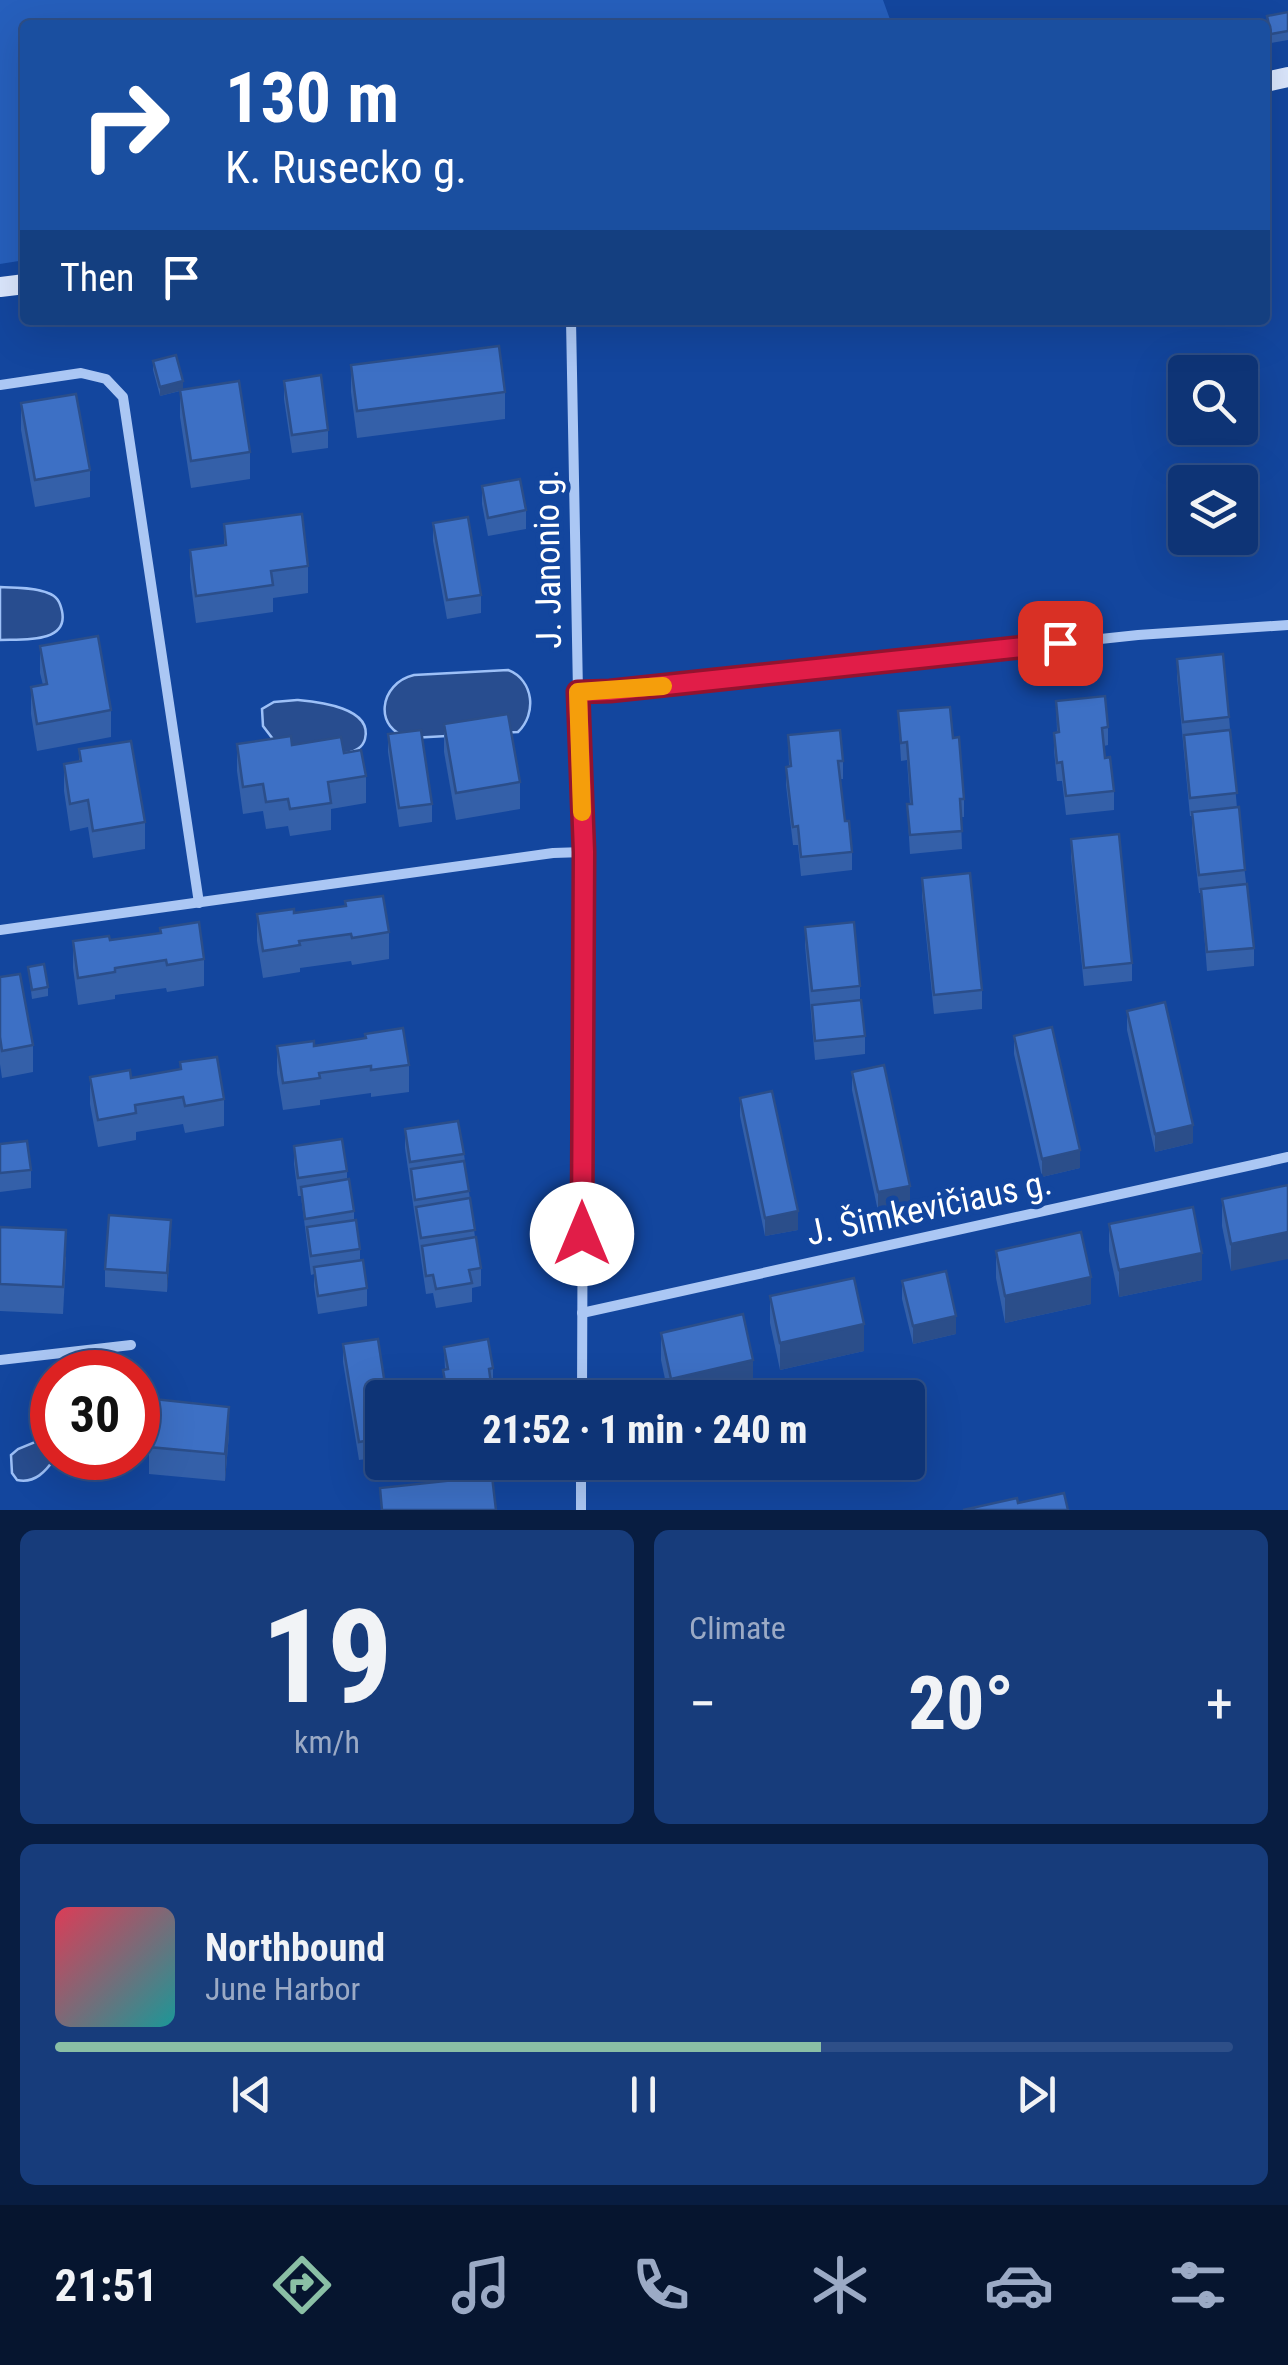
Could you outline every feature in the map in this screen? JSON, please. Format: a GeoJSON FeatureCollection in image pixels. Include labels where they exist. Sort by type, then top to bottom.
{"type":"FeatureCollection","features":[{"type":"Feature","properties":{"kind":"street","name":"J. Janonio g."},"geometry":{"type":"LineString","coordinates":[[571,325],[584,852],[582,1380]]}},
{"type":"Feature","properties":{"kind":"street"},"geometry":{"type":"LineString","coordinates":[[0,385],[81,372],[106,379],[123,396],[200,903]]}},
{"type":"Feature","properties":{"kind":"street"},"geometry":{"type":"LineString","coordinates":[[578,692],[1138,635],[1288,625]]}},
{"type":"Feature","properties":{"kind":"street"},"geometry":{"type":"LineString","coordinates":[[0,930],[553,853],[584,852]]}},
{"type":"Feature","properties":{"kind":"street","name":"J. Šimkevičiaus g."},"geometry":{"type":"LineString","coordinates":[[582,1313],[1288,1157]]}},
{"type":"Feature","properties":{"kind":"street"},"geometry":{"type":"LineString","coordinates":[[0,1360],[132,1345]]}},
{"type":"Feature","properties":{"kind":"street"},"geometry":{"type":"LineString","coordinates":[[581,1480],[581,1510]]}},
{"type":"Feature","properties":{"kind":"shaded area"},"geometry":{"type":"Polygon","coordinates":[[[0,0],[883,0],[890,20],[20,20],[20,261],[0,264],[0,0]]]}},
{"type":"Feature","properties":{"kind":"shaded area"},"geometry":{"type":"Polygon","coordinates":[[[0,587],[37,590],[54,596],[62,611],[58,629],[42,638],[0,640],[0,587]]]}},
{"type":"Feature","properties":{"kind":"shaded area"},"geometry":{"type":"Polygon","coordinates":[[[508,670],[523,681],[530,698],[528,716],[518,732],[411,738],[398,733],[386,717],[387,696],[393,687],[414,675],[508,670]]]}},
{"type":"Feature","properties":{"kind":"shaded area"},"geometry":{"type":"Polygon","coordinates":[[[297,700],[352,713],[365,728],[362,744],[353,752],[340,753],[276,743],[263,726],[262,709],[274,702],[297,700]]]}},
{"type":"Feature","properties":{"kind":"shaded area"},"geometry":{"type":"Polygon","coordinates":[[[30,1444],[30,1479],[17,1480],[12,1473],[11,1455],[30,1444]]]}},
{"type":"Feature","properties":{"kind":"building"},"geometry":{"type":"Polygon","coordinates":[[[1288,12],[1288,31],[1271,34],[1267,16],[1288,12]]]}},
{"type":"Feature","properties":{"kind":"building"},"geometry":{"type":"Polygon","coordinates":[[[499,346],[505,392],[357,411],[351,365],[499,346]]]}},
{"type":"Feature","properties":{"kind":"building"},"geometry":{"type":"Polygon","coordinates":[[[176,355],[183,381],[160,387],[153,361],[176,355]]]}},
{"type":"Feature","properties":{"kind":"building"},"geometry":{"type":"Polygon","coordinates":[[[321,375],[328,430],[292,435],[284,381],[321,375]]]}},
{"type":"Feature","properties":{"kind":"building"},"geometry":{"type":"Polygon","coordinates":[[[239,381],[250,452],[191,461],[180,390],[239,381]]]}},
{"type":"Feature","properties":{"kind":"building"},"geometry":{"type":"Polygon","coordinates":[[[76,394],[90,470],[35,480],[21,403],[76,394]]]}},
{"type":"Feature","properties":{"kind":"building"},"geometry":{"type":"Polygon","coordinates":[[[520,479],[526,510],[488,518],[482,486],[520,479]]]}},
{"type":"Feature","properties":{"kind":"building"},"geometry":{"type":"Polygon","coordinates":[[[302,514],[308,566],[271,571],[273,585],[196,596],[190,550],[226,545],[224,524],[302,514]]]}},
{"type":"Feature","properties":{"kind":"building"},"geometry":{"type":"Polygon","coordinates":[[[468,517],[481,595],[447,600],[433,523],[468,517]]]}},
{"type":"Feature","properties":{"kind":"building"},"geometry":{"type":"Polygon","coordinates":[[[98,636],[111,710],[37,724],[31,687],[47,684],[40,646],[98,636]]]}},
{"type":"Feature","properties":{"kind":"building"},"geometry":{"type":"Polygon","coordinates":[[[1223,654],[1229,717],[1183,722],[1177,659],[1223,654]]]}},
{"type":"Feature","properties":{"kind":"building"},"geometry":{"type":"Polygon","coordinates":[[[1105,696],[1108,727],[1102,728],[1114,791],[1066,796],[1062,762],[1057,763],[1056,701],[1105,696]]]}},
{"type":"Feature","properties":{"kind":"building"},"geometry":{"type":"Polygon","coordinates":[[[950,707],[953,738],[959,737],[964,799],[960,799],[962,831],[910,835],[907,742],[901,743],[898,711],[950,707]]]}},
{"type":"Feature","properties":{"kind":"building"},"geometry":{"type":"Polygon","coordinates":[[[508,714],[520,782],[456,793],[444,724],[508,714]]]}},
{"type":"Feature","properties":{"kind":"building"},"geometry":{"type":"Polygon","coordinates":[[[421,730],[432,804],[399,808],[388,734],[421,730]]]}},
{"type":"Feature","properties":{"kind":"building"},"geometry":{"type":"Polygon","coordinates":[[[840,730],[843,761],[838,761],[852,852],[801,857],[786,767],[791,766],[788,735],[840,730]]]}},
{"type":"Feature","properties":{"kind":"building"},"geometry":{"type":"Polygon","coordinates":[[[1230,730],[1237,793],[1190,798],[1184,735],[1230,730]]]}},
{"type":"Feature","properties":{"kind":"building"},"geometry":{"type":"Polygon","coordinates":[[[291,736],[292,745],[341,737],[344,753],[361,750],[366,776],[328,782],[331,803],[290,809],[288,799],[266,802],[263,784],[243,787],[237,744],[291,736]]]}},
{"type":"Feature","properties":{"kind":"building"},"geometry":{"type":"Polygon","coordinates":[[[131,741],[145,822],[93,831],[88,800],[70,804],[64,764],[81,761],[79,749],[131,741]]]}},
{"type":"Feature","properties":{"kind":"building"},"geometry":{"type":"Polygon","coordinates":[[[1239,807],[1245,870],[1199,875],[1192,812],[1239,807]]]}},
{"type":"Feature","properties":{"kind":"building"},"geometry":{"type":"Polygon","coordinates":[[[1119,834],[1132,963],[1084,968],[1071,839],[1119,834]]]}},
{"type":"Feature","properties":{"kind":"building"},"geometry":{"type":"Polygon","coordinates":[[[970,873],[982,990],[934,995],[922,878],[970,873]]]}},
{"type":"Feature","properties":{"kind":"building"},"geometry":{"type":"Polygon","coordinates":[[[1247,884],[1254,948],[1207,952],[1201,889],[1247,884]]]}},
{"type":"Feature","properties":{"kind":"building"},"geometry":{"type":"Polygon","coordinates":[[[383,896],[389,932],[299,941],[300,945],[263,951],[257,914],[346,906],[345,901],[383,896]]]}},
{"type":"Feature","properties":{"kind":"building"},"geometry":{"type":"Polygon","coordinates":[[[199,922],[204,959],[167,965],[166,960],[78,978],[73,941],[161,933],[160,928],[199,922]]]}},
{"type":"Feature","properties":{"kind":"building"},"geometry":{"type":"Polygon","coordinates":[[[854,922],[860,986],[812,991],[805,927],[854,922]]]}},
{"type":"Feature","properties":{"kind":"building"},"geometry":{"type":"Polygon","coordinates":[[[44,964],[48,987],[32,990],[28,967],[44,964]]]}},
{"type":"Feature","properties":{"kind":"building"},"geometry":{"type":"Polygon","coordinates":[[[20,974],[33,1045],[2,1051],[0,977],[20,974]]]}},
{"type":"Feature","properties":{"kind":"building"},"geometry":{"type":"Polygon","coordinates":[[[861,1000],[865,1036],[815,1041],[812,1005],[861,1000]]]}},
{"type":"Feature","properties":{"kind":"building"},"geometry":{"type":"Polygon","coordinates":[[[1165,1002],[1193,1125],[1155,1134],[1127,1011],[1165,1002]]]}},
{"type":"Feature","properties":{"kind":"building"},"geometry":{"type":"Polygon","coordinates":[[[1052,1027],[1080,1150],[1042,1159],[1014,1036],[1052,1027]]]}},
{"type":"Feature","properties":{"kind":"building"},"geometry":{"type":"Polygon","coordinates":[[[403,1028],[409,1065],[319,1073],[320,1078],[283,1083],[277,1046],[314,1041],[314,1046],[403,1028]]]}},
{"type":"Feature","properties":{"kind":"building"},"geometry":{"type":"Polygon","coordinates":[[[217,1057],[224,1099],[185,1106],[183,1097],[135,1105],[136,1113],[98,1120],[90,1077],[130,1070],[131,1078],[181,1069],[180,1062],[217,1057]]]}},
{"type":"Feature","properties":{"kind":"building"},"geometry":{"type":"Polygon","coordinates":[[[884,1065],[910,1186],[878,1192],[852,1072],[884,1065]]]}},
{"type":"Feature","properties":{"kind":"building"},"geometry":{"type":"Polygon","coordinates":[[[772,1091],[798,1211],[765,1218],[740,1098],[772,1091]]]}},
{"type":"Feature","properties":{"kind":"building"},"geometry":{"type":"Polygon","coordinates":[[[458,1121],[464,1154],[410,1162],[405,1129],[458,1121]]]}},
{"type":"Feature","properties":{"kind":"building"},"geometry":{"type":"Polygon","coordinates":[[[342,1139],[347,1171],[298,1178],[294,1146],[342,1139]]]}},
{"type":"Feature","properties":{"kind":"building"},"geometry":{"type":"Polygon","coordinates":[[[27,1141],[31,1170],[0,1173],[0,1144],[27,1141]]]}},
{"type":"Feature","properties":{"kind":"building"},"geometry":{"type":"Polygon","coordinates":[[[464,1161],[469,1191],[415,1200],[411,1169],[464,1161]]]}},
{"type":"Feature","properties":{"kind":"building"},"geometry":{"type":"Polygon","coordinates":[[[349,1179],[354,1211],[305,1219],[301,1187],[349,1179]]]}},
{"type":"Feature","properties":{"kind":"building"},"geometry":{"type":"Polygon","coordinates":[[[1288,1185],[1288,1232],[1231,1244],[1222,1199],[1288,1185]]]}},
{"type":"Feature","properties":{"kind":"building"},"geometry":{"type":"Polygon","coordinates":[[[470,1198],[475,1230],[421,1238],[416,1207],[470,1198]]]}},
{"type":"Feature","properties":{"kind":"building"},"geometry":{"type":"Polygon","coordinates":[[[1193,1207],[1202,1253],[1119,1270],[1109,1224],[1193,1207]]]}},
{"type":"Feature","properties":{"kind":"building"},"geometry":{"type":"Polygon","coordinates":[[[109,1215],[171,1220],[167,1273],[105,1269],[109,1215]]]}},
{"type":"Feature","properties":{"kind":"building"},"geometry":{"type":"Polygon","coordinates":[[[356,1220],[360,1249],[311,1256],[307,1227],[356,1220]]]}},
{"type":"Feature","properties":{"kind":"building"},"geometry":{"type":"Polygon","coordinates":[[[0,1227],[66,1230],[63,1287],[0,1284],[0,1227]]]}},
{"type":"Feature","properties":{"kind":"building"},"geometry":{"type":"Polygon","coordinates":[[[1081,1232],[1091,1277],[1005,1296],[996,1251],[1081,1232]]]}},
{"type":"Feature","properties":{"kind":"building"},"geometry":{"type":"Polygon","coordinates":[[[476,1237],[481,1268],[469,1270],[472,1283],[436,1289],[433,1275],[426,1276],[422,1246],[476,1237]]]}},
{"type":"Feature","properties":{"kind":"building"},"geometry":{"type":"Polygon","coordinates":[[[363,1260],[367,1288],[318,1296],[314,1267],[363,1260]]]}},
{"type":"Feature","properties":{"kind":"building"},"geometry":{"type":"Polygon","coordinates":[[[946,1271],[956,1316],[913,1326],[902,1281],[946,1271]]]}},
{"type":"Feature","properties":{"kind":"building"},"geometry":{"type":"Polygon","coordinates":[[[854,1278],[864,1324],[780,1343],[770,1296],[854,1278]]]}},
{"type":"Feature","properties":{"kind":"building"},"geometry":{"type":"Polygon","coordinates":[[[743,1314],[753,1360],[671,1379],[661,1333],[743,1314]]]}},
{"type":"Feature","properties":{"kind":"building"},"geometry":{"type":"Polygon","coordinates":[[[378,1339],[384,1380],[365,1380],[365,1441],[359,1442],[343,1344],[378,1339]]]}},
{"type":"Feature","properties":{"kind":"building"},"geometry":{"type":"Polygon","coordinates":[[[488,1339],[493,1368],[489,1369],[491,1380],[445,1380],[443,1370],[448,1369],[444,1347],[488,1339]]]}},
{"type":"Feature","properties":{"kind":"building"},"geometry":{"type":"Polygon","coordinates":[[[160,1400],[229,1407],[225,1454],[160,1448],[160,1400]]]}},
{"type":"Feature","properties":{"kind":"building"},"geometry":{"type":"Polygon","coordinates":[[[492,1480],[496,1510],[382,1510],[380,1488],[492,1480]]]}},
{"type":"Feature","properties":{"kind":"building"},"geometry":{"type":"Polygon","coordinates":[[[1064,1493],[1068,1510],[963,1510],[1017,1498],[1018,1503],[1064,1493]]]}},
{"type":"Feature","properties":{"kind":"slow traffic"},"geometry":{"type":"LineString","coordinates":[[582,812],[578,692],[663,686]]}},
{"type":"Feature","properties":{"kind":"route"},"geometry":{"type":"LineString","coordinates":[[582,1234],[584,852],[578,692],[1060,643]]}}]}
